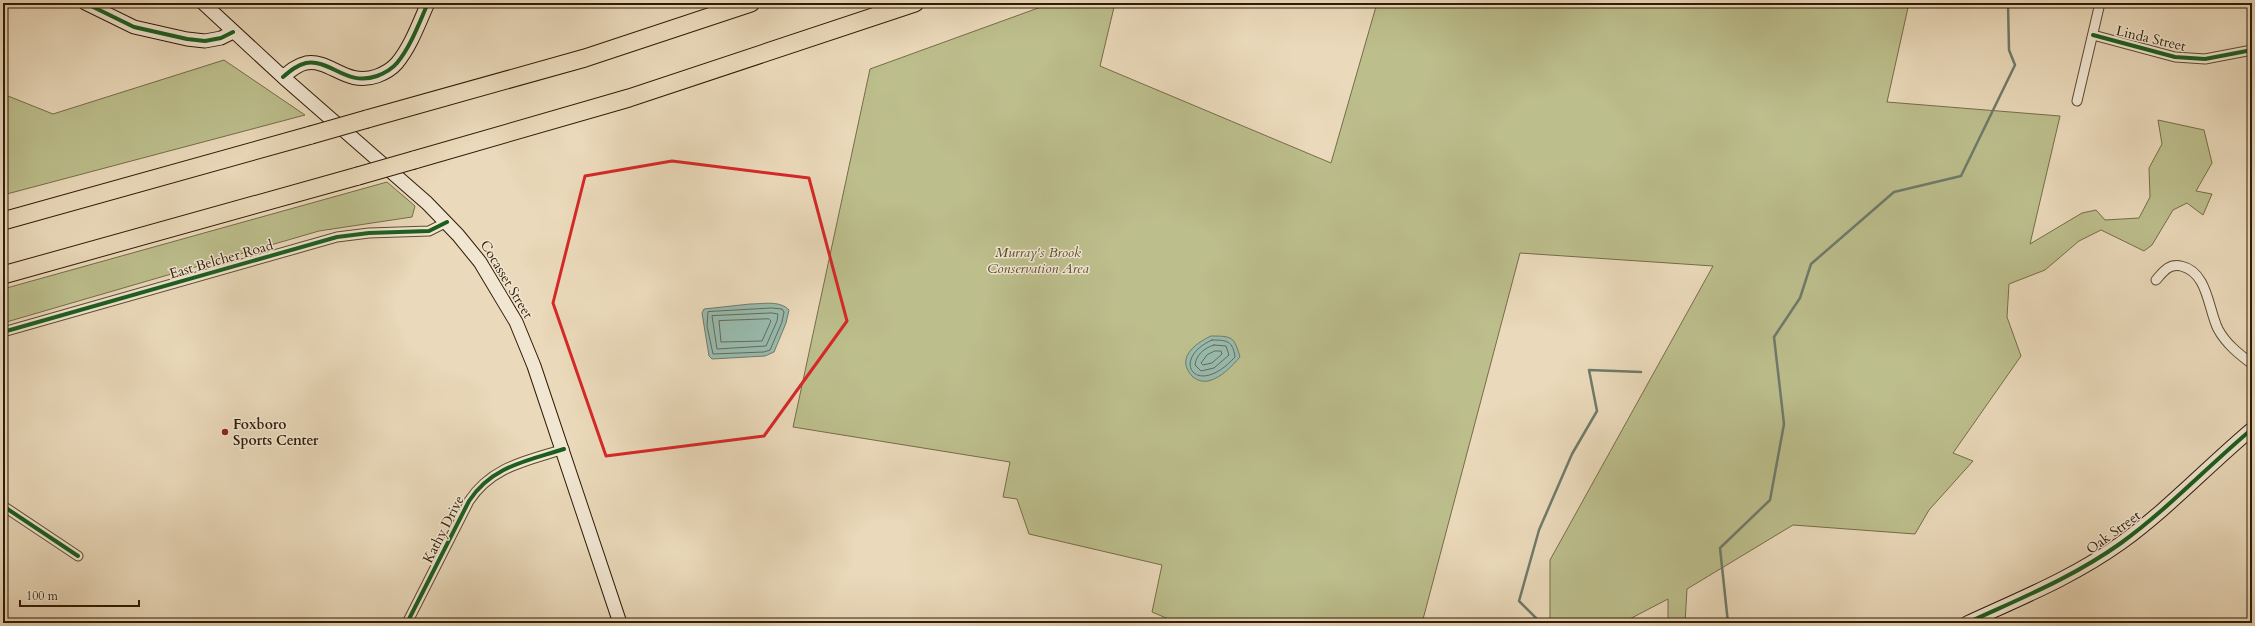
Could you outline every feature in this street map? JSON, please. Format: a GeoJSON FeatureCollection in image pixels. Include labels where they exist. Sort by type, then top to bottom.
{"type":"FeatureCollection","features":[{"type":"Feature","properties":{"kind":"highway"},"geometry":{"type":"LineString","coordinates":[[3,221],[585,58],[751,3]]}},
{"type":"Feature","properties":{"kind":"highway"},"geometry":{"type":"LineString","coordinates":[[3,275],[358,176],[629,98],[915,3]]}},
{"type":"Feature","properties":{"kind":"main road"},"geometry":{"type":"LineString","coordinates":[[85,3],[134,27],[187,39],[205,41],[221,38],[233,32]]}},
{"type":"Feature","properties":{"kind":"main road","name":"Cocasset Street"},"geometry":{"type":"LineString","coordinates":[[202,3],[447,222],[480,262],[514,319],[534,366],[564,449],[620,623]]}},
{"type":"Feature","properties":{"kind":"main road"},"geometry":{"type":"LineString","coordinates":[[283,77],[293,69],[308,63],[321,65],[354,79],[362,80],[385,73],[401,57],[428,3]]}},
{"type":"Feature","properties":{"kind":"main road","name":"Oak Street"},"geometry":{"type":"LineString","coordinates":[[1967,623],[2048,587],[2082,569],[2120,543],[2158,512],[2252,429]]}},
{"type":"Feature","properties":{"kind":"street"},"geometry":{"type":"LineString","coordinates":[[2077,101],[2100,3]]}},
{"type":"Feature","properties":{"kind":"street","name":"Linda Street"},"geometry":{"type":"LineString","coordinates":[[2093,35],[2175,57],[2205,59],[2252,50]]}},
{"type":"Feature","properties":{"kind":"street","name":"East Belcher Road"},"geometry":{"type":"LineString","coordinates":[[3,332],[337,237],[369,233],[429,230],[447,222]]}},
{"type":"Feature","properties":{"kind":"street"},"geometry":{"type":"LineString","coordinates":[[2156,280],[2164,270],[2172,266],[2185,267],[2195,274],[2204,289],[2218,330],[2231,348],[2252,364]]}},
{"type":"Feature","properties":{"kind":"street","name":"Kathy Drive"},"geometry":{"type":"LineString","coordinates":[[407,623],[469,501],[481,485],[507,468],[564,449]]}},
{"type":"Feature","properties":{"kind":"street"},"geometry":{"type":"LineString","coordinates":[[3,506],[78,556]]}},
{"type":"Feature","properties":{"kind":"highlighted area"},"geometry":{"type":"Polygon","coordinates":[[[672,161],[809,178],[847,321],[764,436],[606,456],[553,303],[585,176],[672,161]]]}},
{"type":"Feature","properties":{"kind":"green space","name":"Murray's Brook Conservation Area"},"geometry":{"type":"Polygon","coordinates":[[[1052,3],[1115,3],[1100,66],[1331,163],[1377,3],[1909,3],[1887,102],[2060,116],[2030,244],[2082,213],[2096,210],[2105,220],[2139,218],[2150,197],[2149,168],[2162,144],[2158,120],[2204,130],[2212,163],[2196,191],[2212,194],[2203,215],[2187,203],[2173,210],[2152,245],[2144,251],[2101,230],[2079,241],[2045,270],[2009,284],[2007,317],[2021,356],[1953,453],[1973,461],[1929,510],[1915,534],[1793,525],[1687,589],[1685,623],[1668,623],[1668,599],[1622,623],[1550,623],[1550,560],[1713,266],[1520,253],[1422,623],[1178,623],[1152,612],[1162,565],[1029,534],[1017,499],[1003,497],[1010,462],[793,427],[870,69],[1052,3]]]}},
{"type":"Feature","properties":{"kind":"green space"},"geometry":{"type":"Polygon","coordinates":[[[224,60],[305,115],[3,195],[3,94],[53,114],[224,60]]]}},
{"type":"Feature","properties":{"kind":"green space"},"geometry":{"type":"Polygon","coordinates":[[[387,182],[415,206],[412,217],[319,231],[3,323],[3,289],[387,182]]]}},
{"type":"Feature","properties":{"kind":"water"},"geometry":{"type":"Polygon","coordinates":[[[750,304],[776,304],[789,310],[786,323],[774,352],[765,356],[712,359],[709,356],[702,313],[704,309],[750,304]]]}},
{"type":"Feature","properties":{"kind":"water"},"geometry":{"type":"Polygon","coordinates":[[[1211,336],[1224,336],[1232,339],[1236,345],[1240,357],[1221,375],[1213,380],[1202,381],[1193,377],[1188,370],[1186,358],[1198,343],[1211,336]]]}},
{"type":"Feature","properties":{"kind":"waterway"},"geometry":{"type":"LineString","coordinates":[[1728,623],[1720,548],[1770,500],[1784,424],[1774,337],[1800,298],[1811,264],[1894,192],[1961,176],[2015,65],[2009,50],[2008,3]]}},
{"type":"Feature","properties":{"kind":"waterway"},"geometry":{"type":"LineString","coordinates":[[1541,623],[1519,601],[1539,530],[1572,454],[1597,411],[1589,370],[1641,372]]}},
{"type":"Feature","properties":{"kind":"cycle path"},"geometry":{"type":"LineString","coordinates":[[85,3],[134,27],[187,39],[205,41],[221,38],[233,32]]}},
{"type":"Feature","properties":{"kind":"cycle path"},"geometry":{"type":"LineString","coordinates":[[283,77],[291,70],[306,63],[323,65],[356,78],[377,76],[385,72],[392,68],[402,56],[428,3]]}},
{"type":"Feature","properties":{"kind":"cycle path"},"geometry":{"type":"LineString","coordinates":[[2093,35],[2175,57],[2205,59],[2252,50]]}},
{"type":"Feature","properties":{"kind":"cycle path"},"geometry":{"type":"LineString","coordinates":[[3,332],[337,237],[369,233],[429,231],[447,222]]}},
{"type":"Feature","properties":{"kind":"cycle path"},"geometry":{"type":"LineString","coordinates":[[1967,623],[2065,577],[2084,567],[2121,543],[2172,502],[2252,429]]}},
{"type":"Feature","properties":{"kind":"cycle path"},"geometry":{"type":"LineString","coordinates":[[407,623],[469,501],[478,489],[499,472],[511,466],[564,449]]}},
{"type":"Feature","properties":{"kind":"cycle path"},"geometry":{"type":"LineString","coordinates":[[3,506],[78,556]]}},
{"type":"Feature","properties":{"kind":"place","name":"Foxboro Sports Center"},"geometry":{"type":"Point","coordinates":[225,432]}}]}
